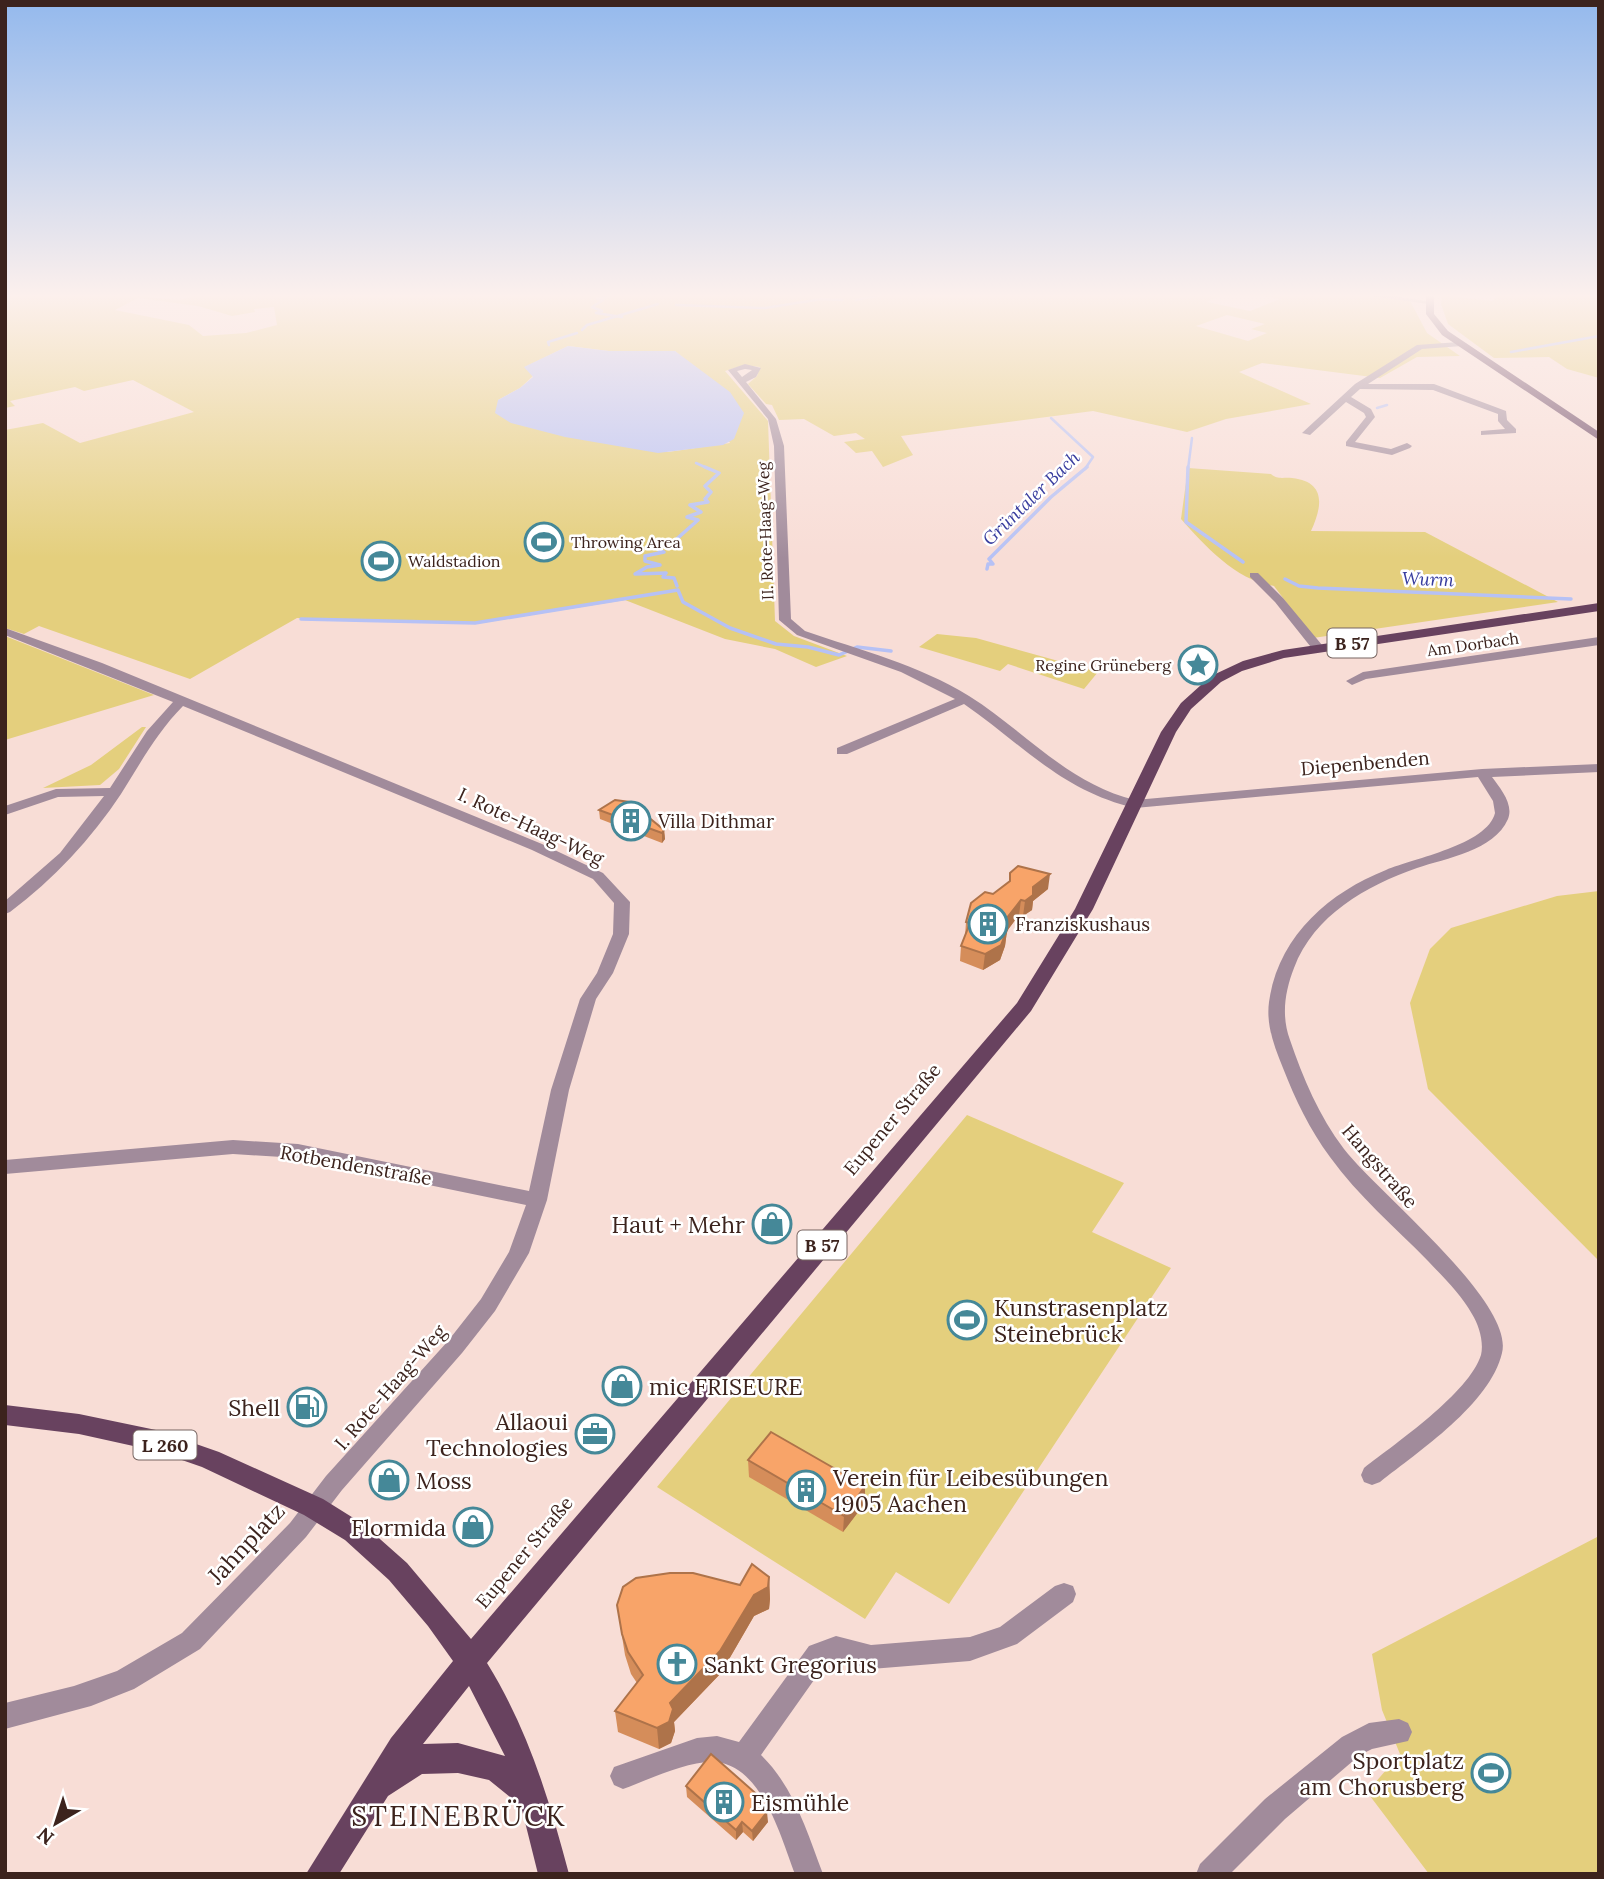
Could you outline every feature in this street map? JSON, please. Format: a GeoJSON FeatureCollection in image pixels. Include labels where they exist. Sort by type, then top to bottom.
{"type":"FeatureCollection","features":[{"type":"Feature","properties":{"kind":"main road"},"geometry":{"type":"LineString","coordinates":[[1517,383],[1599,437]]}},
{"type":"Feature","properties":{"kind":"main road","name":"Eupener Straße"},"geometry":{"type":"LineString","coordinates":[[321,1874],[372,1790],[470,1662],[1024,1007],[1045,978],[1076,924],[1182,711],[1204,687],[1247,664],[1318,648],[1599,607]]}},
{"type":"Feature","properties":{"kind":"main road","name":"L 260"},"geometry":{"type":"LineString","coordinates":[[5,1415],[108,1429],[200,1455],[316,1508]]}},
{"type":"Feature","properties":{"kind":"main road","name":"Jahnplatz"},"geometry":{"type":"LineString","coordinates":[[316,1508],[353,1531],[395,1568],[431,1609],[470,1662]]}},
{"type":"Feature","properties":{"kind":"main road","name":"L 260"},"geometry":{"type":"LineString","coordinates":[[470,1662],[504,1720],[534,1798],[554,1874]]}},
{"type":"Feature","properties":{"kind":"main road","name":"B 57"},"geometry":{"type":"LineString","coordinates":[[372,1790],[418,1759],[458,1758],[496,1767],[534,1798]]}},
{"type":"Feature","properties":{"kind":"street","name":"II. Rote-Haag-Weg"},"geometry":{"type":"LineString","coordinates":[[743,383],[772,419],[779,446],[785,620],[801,633],[938,684],[965,699],[1094,793],[1136,804]]}},
{"type":"Feature","properties":{"kind":"street"},"geometry":{"type":"LineString","coordinates":[[1307,433],[1364,383]]}},
{"type":"Feature","properties":{"kind":"street"},"geometry":{"type":"LineString","coordinates":[[1359,386],[1434,387],[1468,402],[1498,410],[1503,413],[1503,421],[1513,431],[1485,433]]}},
{"type":"Feature","properties":{"kind":"street"},"geometry":{"type":"LineString","coordinates":[[1346,398],[1361,405],[1371,416],[1349,444],[1392,452],[1407,446]]}},
{"type":"Feature","properties":{"kind":"street"},"geometry":{"type":"LineString","coordinates":[[1254,575],[1279,600],[1318,648]]}},
{"type":"Feature","properties":{"kind":"street","name":"I. Rote-Haag-Weg"},"geometry":{"type":"LineString","coordinates":[[5,631],[98,666],[537,847],[598,876],[622,902],[621,934],[605,973],[588,999],[560,1090],[537,1200],[519,1253],[488,1305],[316,1508]]}},
{"type":"Feature","properties":{"kind":"street","name":"Am Dorbach"},"geometry":{"type":"LineString","coordinates":[[1352,681],[1363,676],[1599,641]]}},
{"type":"Feature","properties":{"kind":"street"},"geometry":{"type":"LineString","coordinates":[[842,751],[965,699]]}},
{"type":"Feature","properties":{"kind":"street"},"geometry":{"type":"LineString","coordinates":[[5,909],[56,867],[115,792],[151,731],[180,702]]}},
{"type":"Feature","properties":{"kind":"street","name":"Diepenbenden"},"geometry":{"type":"LineString","coordinates":[[1136,804],[1482,773],[1599,768]]}},
{"type":"Feature","properties":{"kind":"street","name":"Hangstraße"},"geometry":{"type":"LineString","coordinates":[[1372,1475],[1464,1398],[1487,1370],[1493,1351],[1480,1309],[1338,1154],[1318,1125],[1300,1092],[1277,1029],[1278,992],[1286,964],[1303,936],[1330,907],[1362,885],[1483,838],[1501,821],[1503,809],[1482,773]]}},
{"type":"Feature","properties":{"kind":"street"},"geometry":{"type":"LineString","coordinates":[[5,811],[56,793],[115,792]]}},
{"type":"Feature","properties":{"kind":"street","name":"Rotbendenstraße"},"geometry":{"type":"LineString","coordinates":[[5,1167],[233,1147],[298,1151],[537,1200]]}},
{"type":"Feature","properties":{"kind":"street","name":"Jahnplatz"},"geometry":{"type":"LineString","coordinates":[[5,1716],[91,1694],[143,1672],[171,1650],[191,1641],[316,1508]]}},
{"type":"Feature","properties":{"kind":"street"},"geometry":{"type":"LineString","coordinates":[[743,1758],[818,1654],[836,1648],[871,1657],[970,1648],[1008,1636],[1064,1594]]}},
{"type":"Feature","properties":{"kind":"street"},"geometry":{"type":"LineString","coordinates":[[1210,1874],[1275,1809],[1351,1746],[1369,1736],[1399,1732]]}},
{"type":"Feature","properties":{"kind":"street"},"geometry":{"type":"LineString","coordinates":[[623,1776],[715,1748],[743,1758],[764,1776],[776,1793],[809,1874]]}},
{"type":"Feature","properties":{"kind":"shaded area"},"geometry":{"type":"Polygon","coordinates":[[[5,383],[121,383],[84,391],[75,387],[10,401],[15,406],[5,408],[5,383]]]}},
{"type":"Feature","properties":{"kind":"shaded area"},"geometry":{"type":"Polygon","coordinates":[[[138,383],[526,383],[498,400],[668,452],[730,443],[696,383],[735,383],[768,421],[775,621],[794,636],[847,656],[816,667],[775,649],[725,639],[625,600],[475,624],[297,618],[190,679],[39,626],[24,634],[5,628],[5,430],[43,423],[80,443],[194,412],[138,383]]]}},
{"type":"Feature","properties":{"kind":"shaded area"},"geometry":{"type":"Polygon","coordinates":[[[1263,383],[1311,404],[1226,419],[1187,432],[1093,411],[901,436],[913,455],[883,467],[872,451],[856,453],[844,442],[865,439],[856,433],[834,436],[804,419],[779,420],[772,405],[766,404],[748,384],[1263,383]]]}},
{"type":"Feature","properties":{"kind":"shaded area"},"geometry":{"type":"Polygon","coordinates":[[[1188,468],[1271,474],[1278,478],[1303,480],[1316,490],[1319,497],[1318,513],[1311,531],[1425,532],[1558,602],[1313,638],[1274,586],[1260,583],[1235,570],[1211,551],[1181,519],[1188,468]]]}},
{"type":"Feature","properties":{"kind":"shaded area"},"geometry":{"type":"Polygon","coordinates":[[[937,634],[976,638],[1098,672],[1084,689],[1008,664],[1000,671],[919,647],[937,634]]]}},
{"type":"Feature","properties":{"kind":"shaded area"},"geometry":{"type":"Polygon","coordinates":[[[5,636],[154,695],[5,740],[5,636]]]}},
{"type":"Feature","properties":{"kind":"shaded area"},"geometry":{"type":"Polygon","coordinates":[[[142,727],[146,727],[119,769],[100,785],[43,788],[91,765],[142,727]]]}},
{"type":"Feature","properties":{"kind":"shaded area"},"geometry":{"type":"Polygon","coordinates":[[[1599,891],[1599,1261],[1428,1089],[1410,1003],[1430,949],[1451,928],[1557,896],[1599,891]]]}},
{"type":"Feature","properties":{"kind":"shaded area","name":"Kunstrasenplatz Steinebrück"},"geometry":{"type":"Polygon","coordinates":[[[967,1115],[1124,1183],[1092,1232],[1171,1268],[949,1604],[896,1572],[865,1619],[657,1487],[967,1115]]]}},
{"type":"Feature","properties":{"kind":"shaded area"},"geometry":{"type":"Polygon","coordinates":[[[1599,1536],[1599,1874],[1429,1874],[1367,1792],[1400,1754],[1382,1710],[1372,1654],[1599,1536]]]}},
{"type":"Feature","properties":{"kind":"water"},"geometry":{"type":"Polygon","coordinates":[[[526,383],[718,383],[730,392],[744,413],[734,439],[723,445],[658,453],[565,437],[511,423],[495,413],[498,400],[526,383]]]}},
{"type":"Feature","properties":{"kind":"building"},"geometry":{"type":"Polygon","coordinates":[[[615,800],[630,802],[664,830],[662,833],[599,810],[615,800]]]}},
{"type":"Feature","properties":{"kind":"building"},"geometry":{"type":"Polygon","coordinates":[[[1018,866],[1050,874],[1033,887],[1033,895],[1025,901],[1021,900],[999,928],[1007,930],[1001,945],[985,954],[961,946],[970,923],[966,922],[971,903],[985,892],[993,894],[1010,881],[1010,873],[1018,866]]]}},
{"type":"Feature","properties":{"kind":"building"},"geometry":{"type":"Polygon","coordinates":[[[771,1432],[865,1486],[844,1516],[748,1460],[771,1432]]]}},
{"type":"Feature","properties":{"kind":"building","name":"Sankt Gregorius"},"geometry":{"type":"Polygon","coordinates":[[[752,1564],[769,1577],[768,1587],[754,1595],[720,1651],[670,1703],[673,1709],[669,1722],[657,1728],[615,1711],[643,1675],[628,1652],[622,1634],[617,1605],[623,1587],[636,1578],[670,1573],[693,1573],[740,1585],[752,1564]]]}},
{"type":"Feature","properties":{"kind":"building","name":"Eismühle"},"geometry":{"type":"Polygon","coordinates":[[[711,1754],[761,1798],[757,1803],[767,1812],[752,1831],[742,1822],[736,1830],[686,1786],[711,1754]]]}},
{"type":"Feature","properties":{"kind":"waterway","name":"Wurm"},"geometry":{"type":"LineString","coordinates":[[1377,408],[1387,405]]}},
{"type":"Feature","properties":{"kind":"waterway","name":"Grüntaler Bach"},"geometry":{"type":"LineString","coordinates":[[1051,418],[1093,457],[1086,468]]}},
{"type":"Feature","properties":{"kind":"waterway","name":"Wurm"},"geometry":{"type":"LineString","coordinates":[[1188,469],[1192,438]]}},
{"type":"Feature","properties":{"kind":"waterway"},"geometry":{"type":"LineString","coordinates":[[696,463],[709,469]]}},
{"type":"Feature","properties":{"kind":"waterway"},"geometry":{"type":"LineString","coordinates":[[677,586],[674,578],[663,577],[666,573],[635,574],[647,567],[660,565],[645,561],[645,556],[664,552],[659,550],[662,546],[653,541],[671,544],[698,520],[687,517],[701,512],[690,505],[708,502],[705,499],[711,492],[705,486],[719,473],[705,467]]}},
{"type":"Feature","properties":{"kind":"waterway","name":"Wurm"},"geometry":{"type":"LineString","coordinates":[[1188,467],[1186,522],[1243,562]]}},
{"type":"Feature","properties":{"kind":"waterway","name":"Grüntaler Bach"},"geometry":{"type":"LineString","coordinates":[[987,569],[988,564],[993,564],[989,559],[1051,497],[1086,468]]}},
{"type":"Feature","properties":{"kind":"waterway","name":"Wurm"},"geometry":{"type":"LineString","coordinates":[[1285,579],[1299,586],[1318,588],[1571,599]]}},
{"type":"Feature","properties":{"kind":"waterway"},"geometry":{"type":"LineString","coordinates":[[301,619],[475,623],[678,590],[683,602],[730,628],[776,644],[808,647],[839,655],[857,647],[891,651]]}},
{"type":"Feature","properties":{"kind":"place","name":"Throwing Area"},"geometry":{"type":"Point","coordinates":[544,542]}},
{"type":"Feature","properties":{"kind":"place","name":"Waldstadion"},"geometry":{"type":"Point","coordinates":[381,561]}},
{"type":"Feature","properties":{"kind":"place","name":"Regine Grüneberg"},"geometry":{"type":"Point","coordinates":[1198,665]}},
{"type":"Feature","properties":{"kind":"place","name":"Villa Dithmar"},"geometry":{"type":"Point","coordinates":[631,821]}},
{"type":"Feature","properties":{"kind":"place","name":"Franziskushaus"},"geometry":{"type":"Point","coordinates":[988,924]}},
{"type":"Feature","properties":{"kind":"place","name":"Haut + Mehr"},"geometry":{"type":"Point","coordinates":[772,1224]}},
{"type":"Feature","properties":{"kind":"place","name":"Kunstrasenplatz Steinebrück"},"geometry":{"type":"Point","coordinates":[967,1320]}},
{"type":"Feature","properties":{"kind":"place","name":"mic FRISEURE"},"geometry":{"type":"Point","coordinates":[622,1386]}},
{"type":"Feature","properties":{"kind":"place","name":"Shell"},"geometry":{"type":"Point","coordinates":[307,1407]}},
{"type":"Feature","properties":{"kind":"place","name":"Allaoui Technologies"},"geometry":{"type":"Point","coordinates":[595,1434]}},
{"type":"Feature","properties":{"kind":"place","name":"Moss"},"geometry":{"type":"Point","coordinates":[389,1480]}},
{"type":"Feature","properties":{"kind":"place","name":"Verein für Leibesübungen 1905 Aachen"},"geometry":{"type":"Point","coordinates":[806,1490]}},
{"type":"Feature","properties":{"kind":"place","name":"Flormida"},"geometry":{"type":"Point","coordinates":[473,1527]}},
{"type":"Feature","properties":{"kind":"place","name":"Sankt Gregorius"},"geometry":{"type":"Point","coordinates":[677,1664]}},
{"type":"Feature","properties":{"kind":"place","name":"Sportplatz am Chorusberg"},"geometry":{"type":"Point","coordinates":[1491,1773]}},
{"type":"Feature","properties":{"kind":"place","name":"Eismühle"},"geometry":{"type":"Point","coordinates":[724,1802]}},
{"type":"Feature","properties":{"kind":"district","name":"STEINEBRÜCK"},"geometry":{"type":"Point","coordinates":[459,1816]}}]}
